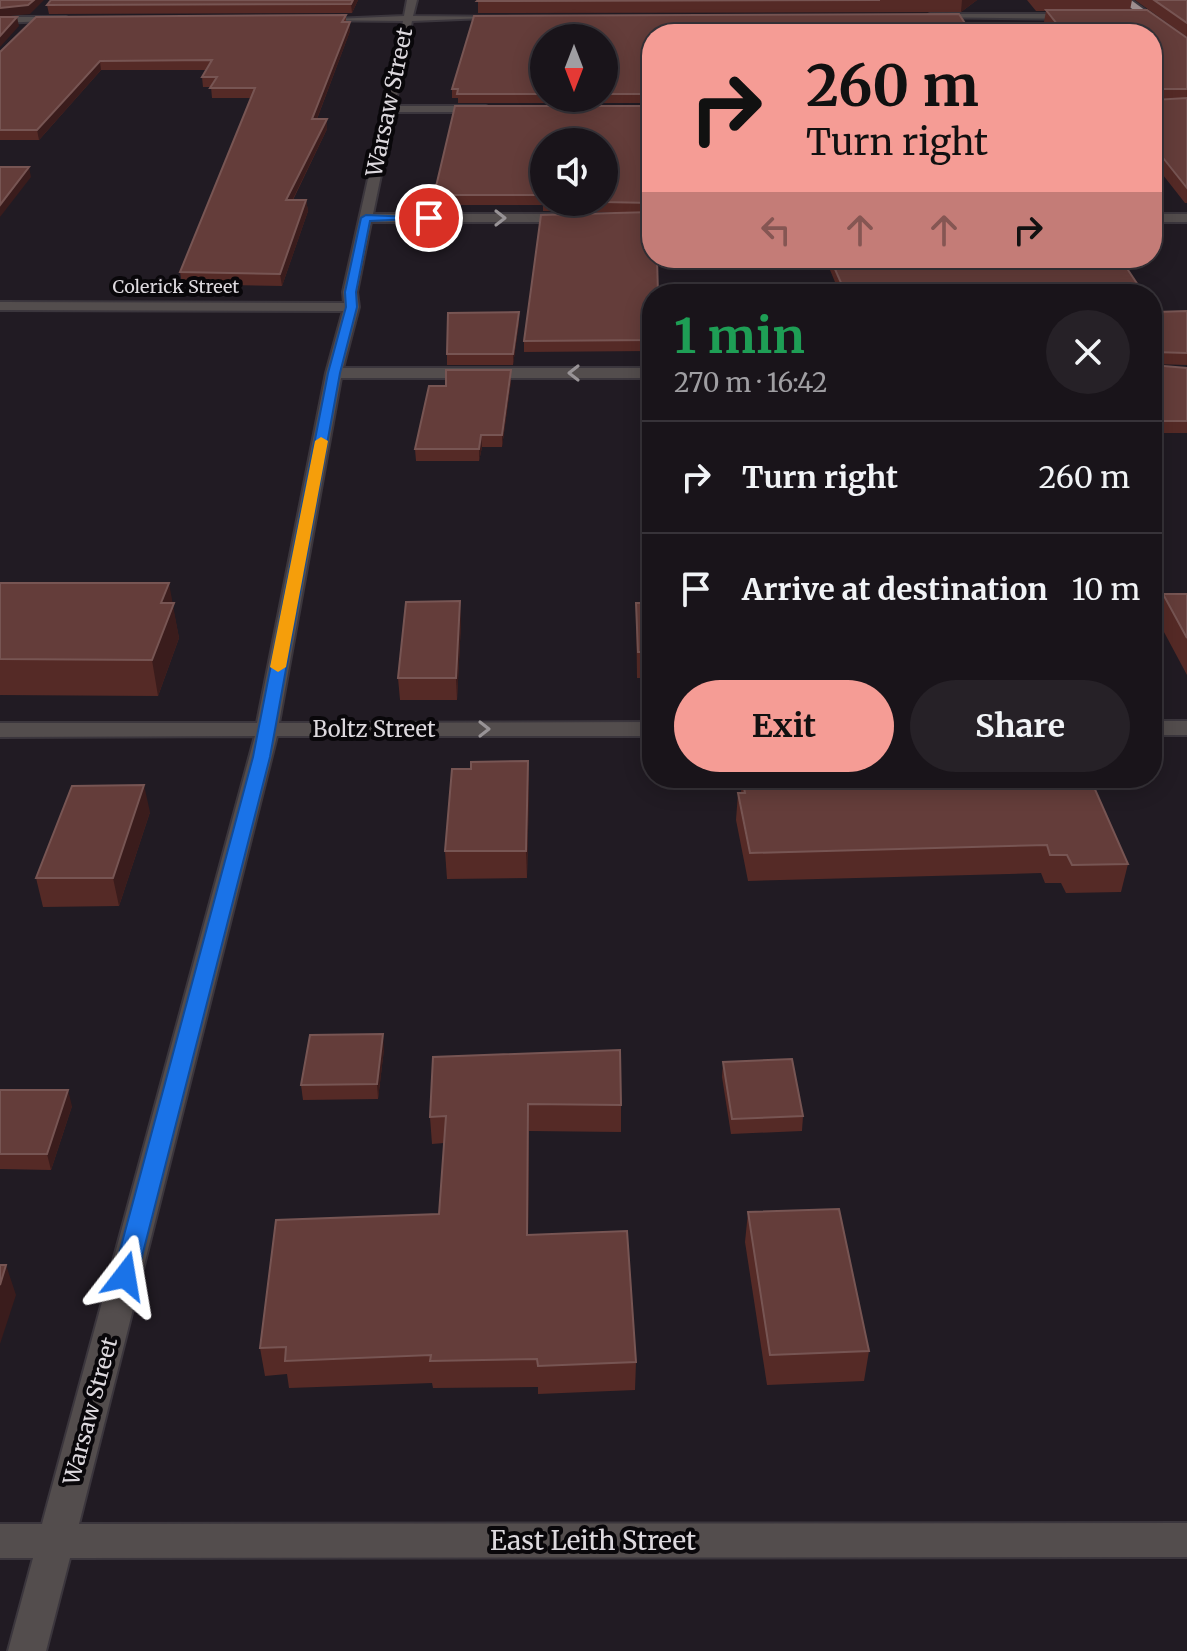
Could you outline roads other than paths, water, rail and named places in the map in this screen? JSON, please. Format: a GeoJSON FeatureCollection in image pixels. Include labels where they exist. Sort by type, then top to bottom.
{"type":"FeatureCollection","features":[{"type":"Feature","properties":{"kind":"highway"},"geometry":{"type":"LineString","coordinates":[[1125,0],[1155,24]]}},
{"type":"Feature","properties":{"kind":"highway"},"geometry":{"type":"LineString","coordinates":[[1162,29],[1187,46]]}},
{"type":"Feature","properties":{"kind":"street","name":"Warsaw Street"},"geometry":{"type":"LineString","coordinates":[[27,1651],[266,729],[334,373],[352,307],[350,292],[412,0]]}},
{"type":"Feature","properties":{"kind":"street"},"geometry":{"type":"LineString","coordinates":[[25,30],[43,10]]}},
{"type":"Feature","properties":{"kind":"street"},"geometry":{"type":"LineString","coordinates":[[917,17],[1084,16]]}},
{"type":"Feature","properties":{"kind":"street"},"geometry":{"type":"LineString","coordinates":[[1129,16],[1144,16]]}},
{"type":"Feature","properties":{"kind":"street"},"geometry":{"type":"LineString","coordinates":[[302,20],[519,17]]}},
{"type":"Feature","properties":{"kind":"street"},"geometry":{"type":"LineString","coordinates":[[0,20],[81,20]]}},
{"type":"Feature","properties":{"kind":"street"},"geometry":{"type":"LineString","coordinates":[[388,109],[497,109]]}},
{"type":"Feature","properties":{"kind":"street"},"geometry":{"type":"LineString","coordinates":[[366,218],[588,218]]}},
{"type":"Feature","properties":{"kind":"street"},"geometry":{"type":"LineString","coordinates":[[1162,218],[1187,218]]}},
{"type":"Feature","properties":{"kind":"street","name":"Colerick Street"},"geometry":{"type":"LineString","coordinates":[[0,306],[352,307]]}},
{"type":"Feature","properties":{"kind":"street"},"geometry":{"type":"LineString","coordinates":[[334,373],[642,373]]}},
{"type":"Feature","properties":{"kind":"street"},"geometry":{"type":"LineString","coordinates":[[1162,728],[1187,728]]}},
{"type":"Feature","properties":{"kind":"street","name":"Boltz Street"},"geometry":{"type":"LineString","coordinates":[[0,730],[642,729]]}},
{"type":"Feature","properties":{"kind":"street","name":"East Leith Street"},"geometry":{"type":"LineString","coordinates":[[0,1541],[1187,1540]]}}]}
